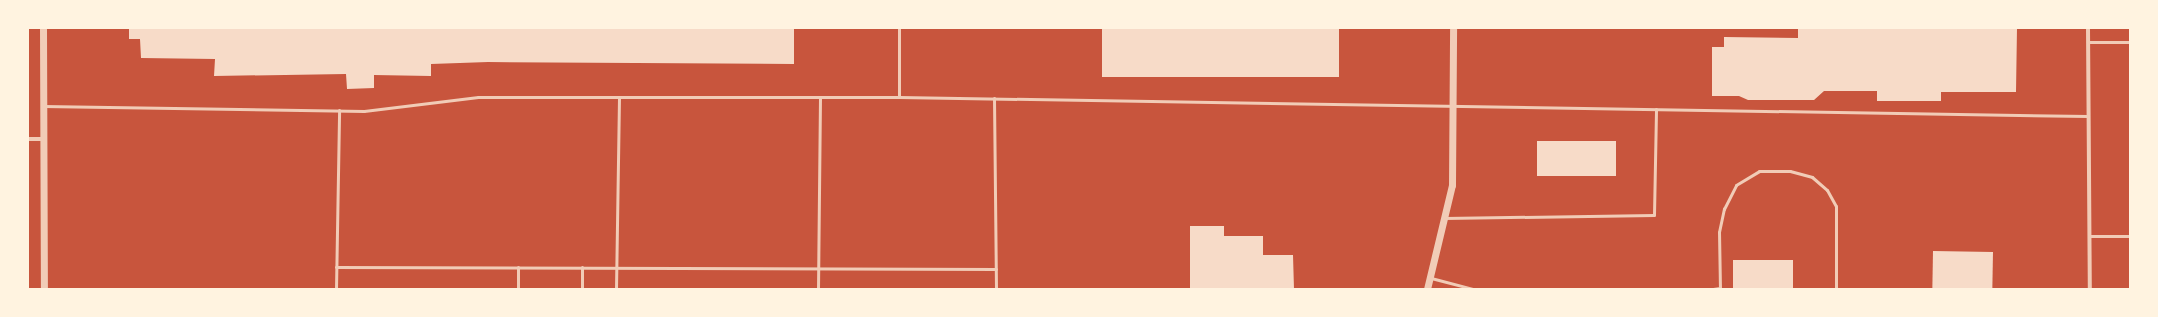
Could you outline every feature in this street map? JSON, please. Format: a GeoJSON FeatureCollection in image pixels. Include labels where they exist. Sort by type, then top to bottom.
{"type":"FeatureCollection","features":[{"type":"Feature","properties":{"kind":"street"},"geometry":{"type":"LineString","coordinates":[[43,28],[44,289]]}},
{"type":"Feature","properties":{"kind":"street"},"geometry":{"type":"LineString","coordinates":[[1427,289],[1452,185],[1453,28]]}},
{"type":"Feature","properties":{"kind":"street"},"geometry":{"type":"LineString","coordinates":[[2088,28],[2090,289]]}},
{"type":"Feature","properties":{"kind":"street"},"geometry":{"type":"LineString","coordinates":[[28,139],[43,139]]}},
{"type":"Feature","properties":{"kind":"lane"},"geometry":{"type":"LineString","coordinates":[[899,28],[899,97]]}},
{"type":"Feature","properties":{"kind":"lane"},"geometry":{"type":"LineString","coordinates":[[2088,42],[2130,42]]}},
{"type":"Feature","properties":{"kind":"lane"},"geometry":{"type":"LineString","coordinates":[[43,106],[364,111],[478,97],[899,97],[2088,116]]}},
{"type":"Feature","properties":{"kind":"lane"},"geometry":{"type":"LineString","coordinates":[[616,289],[619,97]]}},
{"type":"Feature","properties":{"kind":"lane"},"geometry":{"type":"LineString","coordinates":[[818,289],[820,97]]}},
{"type":"Feature","properties":{"kind":"lane"},"geometry":{"type":"LineString","coordinates":[[994,98],[996,289]]}},
{"type":"Feature","properties":{"kind":"lane"},"geometry":{"type":"LineString","coordinates":[[336,289],[339,110]]}},
{"type":"Feature","properties":{"kind":"lane"},"geometry":{"type":"LineString","coordinates":[[1444,218],[1654,215],[1656,110]]}},
{"type":"Feature","properties":{"kind":"lane"},"geometry":{"type":"LineString","coordinates":[[1713,289],[1720,289],[1719,232],[1724,209],[1736,185],[1760,171],[1790,171],[1812,176],[1827,190],[1836,206],[1836,289]]}},
{"type":"Feature","properties":{"kind":"lane"},"geometry":{"type":"LineString","coordinates":[[2090,236],[2130,236]]}},
{"type":"Feature","properties":{"kind":"lane"},"geometry":{"type":"LineString","coordinates":[[336,267],[996,269]]}},
{"type":"Feature","properties":{"kind":"lane"},"geometry":{"type":"LineString","coordinates":[[518,267],[518,289]]}},
{"type":"Feature","properties":{"kind":"lane"},"geometry":{"type":"LineString","coordinates":[[582,267],[582,289]]}},
{"type":"Feature","properties":{"kind":"lane"},"geometry":{"type":"LineString","coordinates":[[1430,278],[1473,289]]}},
{"type":"Feature","properties":{"kind":"building"},"geometry":{"type":"Polygon","coordinates":[[[129,28],[794,28],[794,64],[488,62],[431,64],[431,76],[374,75],[374,88],[347,89],[346,74],[214,76],[215,59],[141,58],[140,39],[129,39],[129,28]]]}},
{"type":"Feature","properties":{"kind":"building"},"geometry":{"type":"Polygon","coordinates":[[[1102,28],[1339,28],[1339,77],[1102,77],[1102,28]]]}},
{"type":"Feature","properties":{"kind":"building"},"geometry":{"type":"Polygon","coordinates":[[[1798,28],[2017,28],[2016,92],[1941,92],[1941,101],[1877,101],[1877,91],[1824,91],[1814,100],[1748,100],[1739,96],[1712,96],[1712,47],[1724,47],[1724,37],[1798,38],[1798,28]]]}},
{"type":"Feature","properties":{"kind":"building"},"geometry":{"type":"Polygon","coordinates":[[[1537,141],[1616,141],[1616,176],[1537,176],[1537,141]]]}},
{"type":"Feature","properties":{"kind":"building"},"geometry":{"type":"Polygon","coordinates":[[[1190,226],[1224,226],[1224,236],[1263,236],[1263,255],[1293,255],[1294,289],[1190,289],[1190,226]]]}},
{"type":"Feature","properties":{"kind":"building"},"geometry":{"type":"Polygon","coordinates":[[[1933,251],[1993,252],[1992,289],[1932,289],[1933,251]]]}},
{"type":"Feature","properties":{"kind":"building"},"geometry":{"type":"Polygon","coordinates":[[[1733,260],[1793,260],[1793,289],[1733,289],[1733,260]]]}}]}
